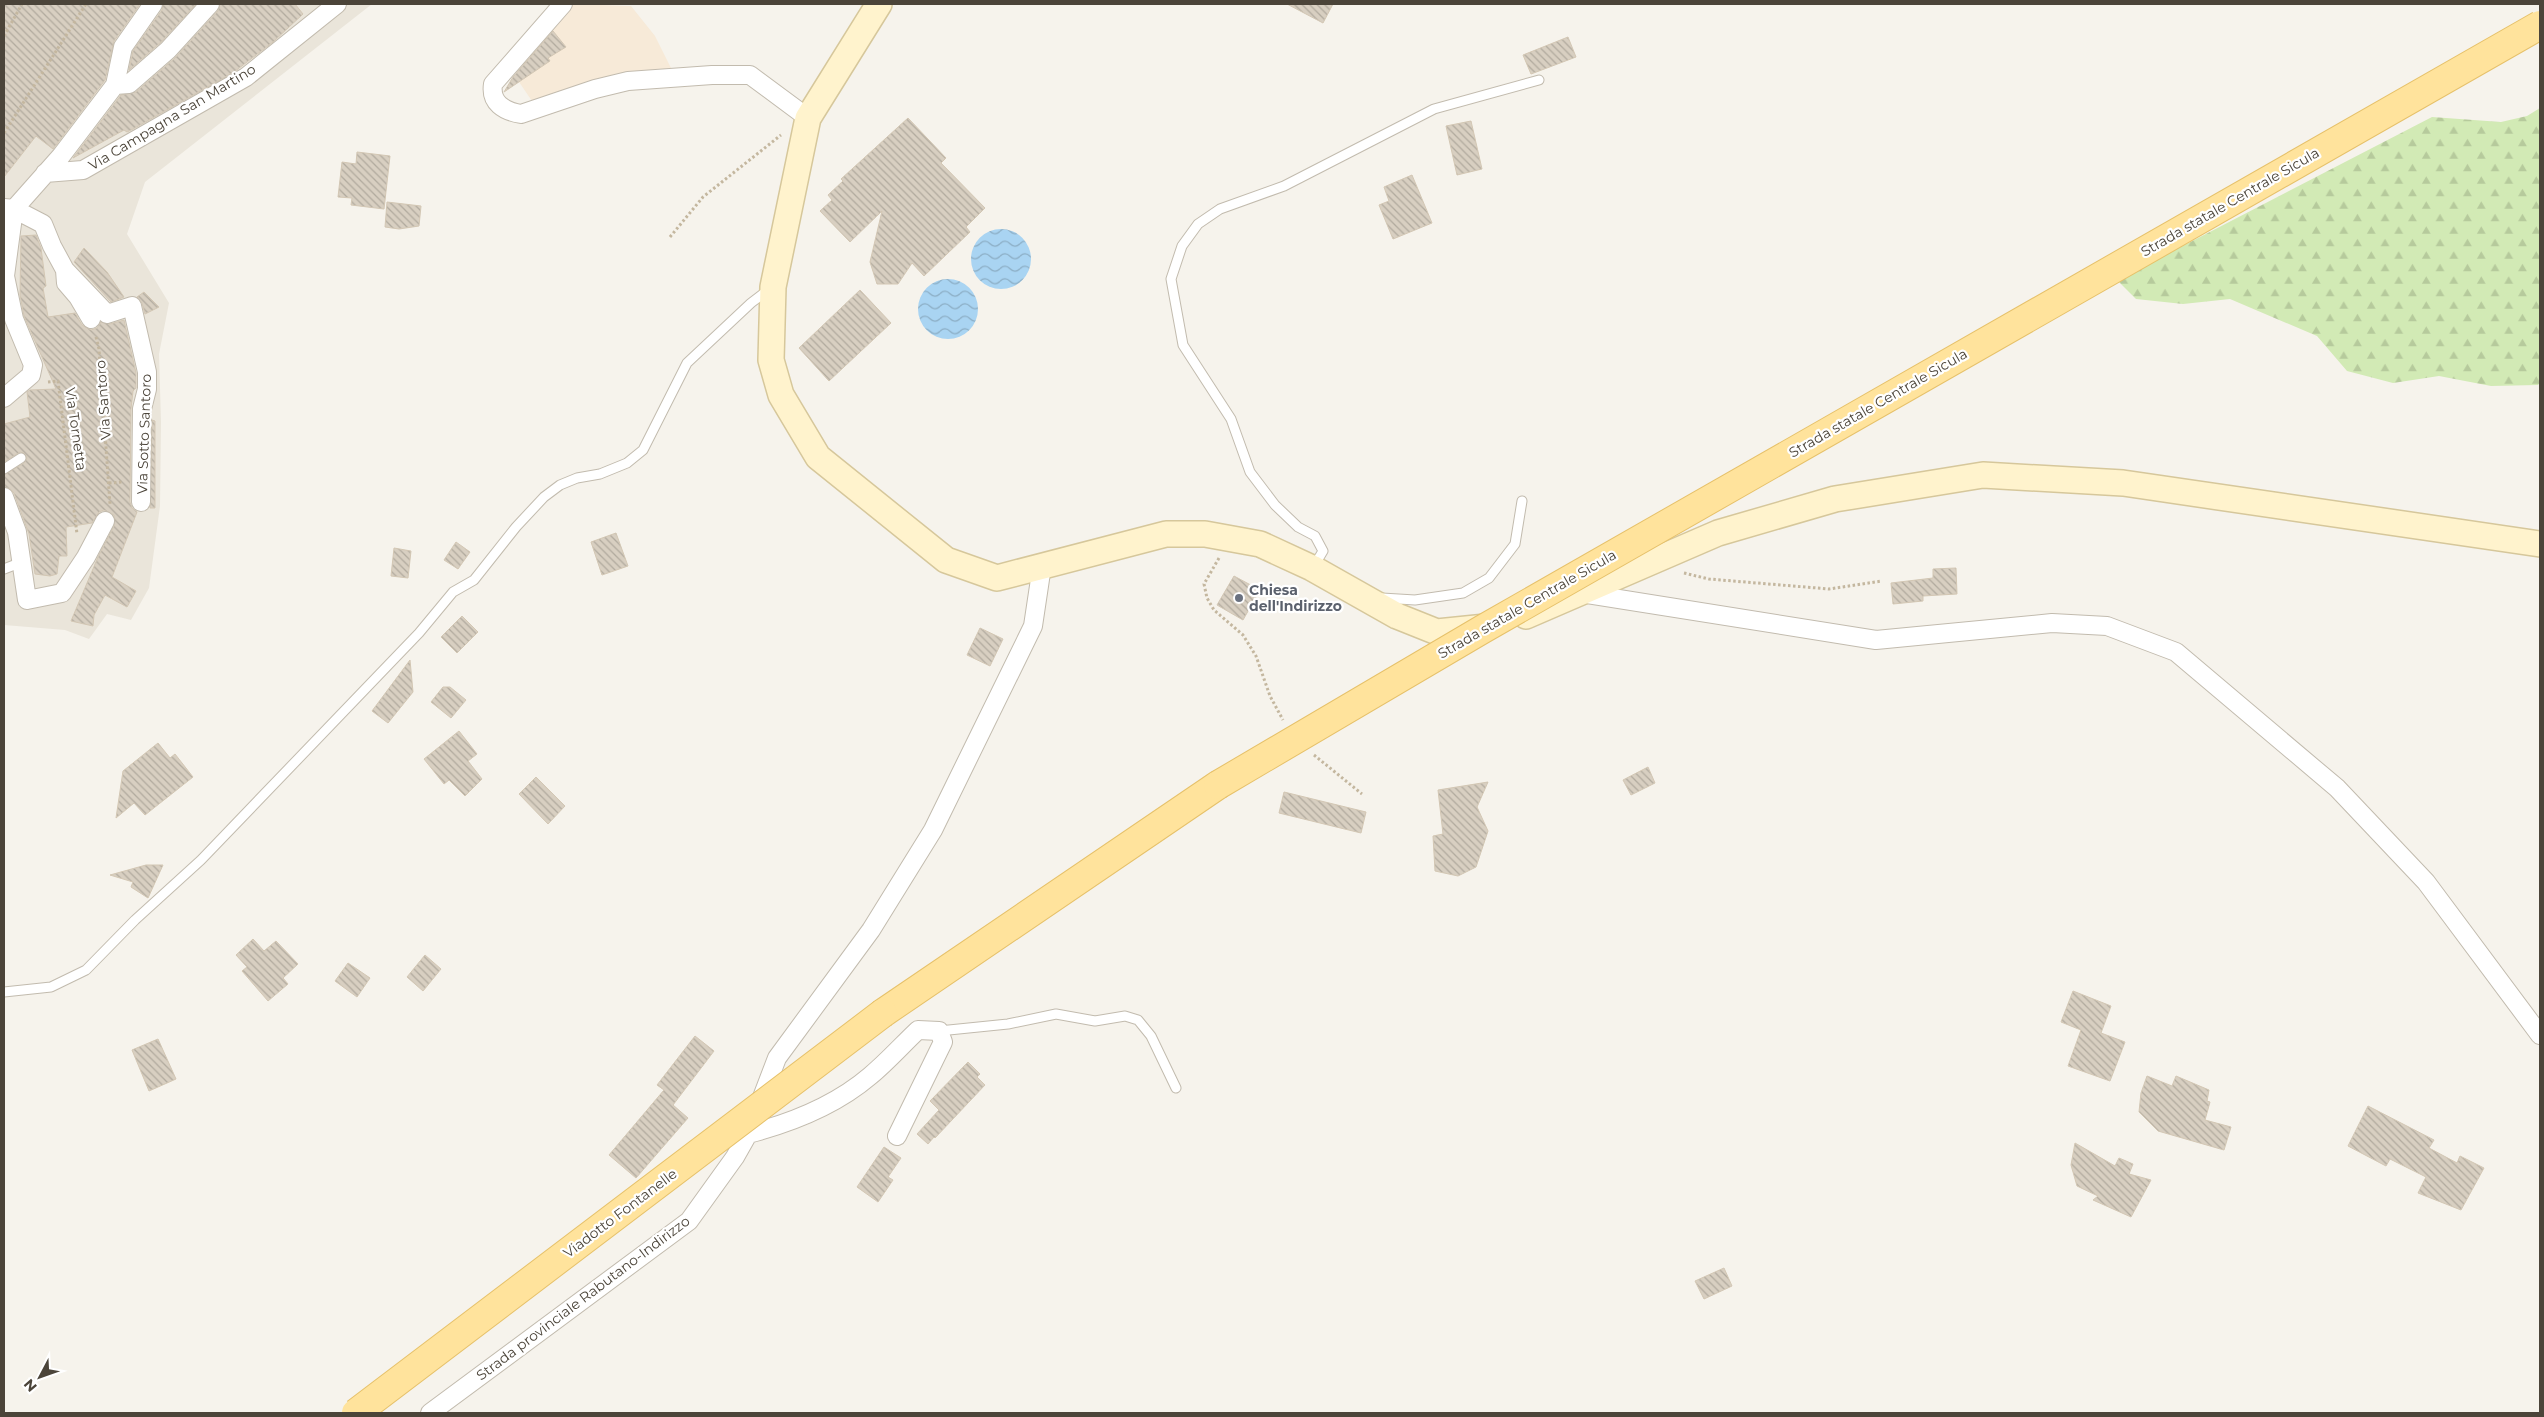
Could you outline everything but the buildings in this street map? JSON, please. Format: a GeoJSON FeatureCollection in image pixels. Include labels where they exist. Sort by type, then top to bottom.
{"type":"FeatureCollection","features":[{"type":"Feature","properties":{"kind":"main road"},"geometry":{"type":"LineString","coordinates":[[879,4],[807,126],[772,287],[771,360],[781,395],[818,457],[946,560],[997,578],[1166,534],[1204,534],[1260,544],[1312,568],[1397,616],[1437,632],[1475,630],[1512,622],[1718,533],[1834,499],[1983,476],[2123,483],[2540,544]]}},
{"type":"Feature","properties":{"kind":"main road","name":"Strada statale Centrale Sicula"},"geometry":{"type":"LineString","coordinates":[[883,1013],[1218,784],[1483,629],[2540,25]]}},
{"type":"Feature","properties":{"kind":"main road","name":"Viadotto Fontanelle"},"geometry":{"type":"LineString","coordinates":[[356,1413],[883,1013]]}},
{"type":"Feature","properties":{"kind":"street"},"geometry":{"type":"LineString","coordinates":[[4,398],[31,375],[33,366],[14,319],[4,276],[9,208],[45,173],[115,85],[123,47],[153,4]]}},
{"type":"Feature","properties":{"kind":"street"},"geometry":{"type":"LineString","coordinates":[[115,85],[129,84],[168,50],[210,4]]}},
{"type":"Feature","properties":{"kind":"street","name":"Via Campagna San Martino"},"geometry":{"type":"LineString","coordinates":[[45,173],[83,170],[237,82],[337,4]]}},
{"type":"Feature","properties":{"kind":"street"},"geometry":{"type":"LineString","coordinates":[[562,4],[493,84],[494,98],[501,108],[509,112],[521,114],[595,89],[628,81],[712,75],[750,75],[807,126]]}},
{"type":"Feature","properties":{"kind":"street"},"geometry":{"type":"LineString","coordinates":[[9,208],[43,224],[65,270],[66,283],[78,297],[91,319]]}},
{"type":"Feature","properties":{"kind":"street","name":"Via Sotto Santoro"},"geometry":{"type":"LineString","coordinates":[[65,270],[107,314],[132,306],[147,372],[142,409],[141,502]]}},
{"type":"Feature","properties":{"kind":"street"},"geometry":{"type":"LineString","coordinates":[[4,497],[18,532],[27,600],[62,593],[72,581],[104,521]]}},
{"type":"Feature","properties":{"kind":"street","name":"Strada provinciale Rabutano-Indirizzo"},"geometry":{"type":"LineString","coordinates":[[430,1413],[689,1221],[735,1157],[748,1134],[777,1058],[872,930],[933,830],[1033,626],[1042,566]]}},
{"type":"Feature","properties":{"kind":"street"},"geometry":{"type":"LineString","coordinates":[[1580,592],[1876,640],[2052,623],[2107,626],[2176,652],[2337,788],[2426,882],[2540,1035]]}},
{"type":"Feature","properties":{"kind":"street"},"geometry":{"type":"LineString","coordinates":[[748,1134],[781,1126],[836,1100],[870,1076],[918,1030],[939,1030],[943,1042],[897,1136]]}},
{"type":"Feature","properties":{"kind":"lane"},"geometry":{"type":"LineString","coordinates":[[1312,568],[1323,551],[1314,536],[1298,527],[1275,505],[1250,472],[1231,419],[1183,344],[1171,279],[1182,246],[1198,224],[1220,209],[1284,186],[1434,110],[1539,80]]}},
{"type":"Feature","properties":{"kind":"lane"},"geometry":{"type":"LineString","coordinates":[[4,992],[51,987],[86,970],[135,920],[202,860],[419,633],[453,592],[474,580],[516,527],[544,496],[560,484],[577,478],[600,474],[627,463],[643,450],[687,363],[751,303],[772,287]]}},
{"type":"Feature","properties":{"kind":"lane"},"geometry":{"type":"LineString","coordinates":[[4,469],[20,458]]}},
{"type":"Feature","properties":{"kind":"lane"},"geometry":{"type":"LineString","coordinates":[[1362,597],[1415,600],[1463,594],[1489,578],[1515,544],[1522,501]]}},
{"type":"Feature","properties":{"kind":"lane"},"geometry":{"type":"LineString","coordinates":[[4,569],[22,562]]}},
{"type":"Feature","properties":{"kind":"lane"},"geometry":{"type":"LineString","coordinates":[[939,1030],[1008,1024],[1056,1014],[1095,1021],[1125,1016],[1138,1020],[1151,1036],[1176,1088]]}},
{"type":"Feature","properties":{"kind":"path"},"geometry":{"type":"LineString","coordinates":[[4,36],[22,4]]}},
{"type":"Feature","properties":{"kind":"path"},"geometry":{"type":"LineString","coordinates":[[4,133],[86,4]]}},
{"type":"Feature","properties":{"kind":"path"},"geometry":{"type":"LineString","coordinates":[[670,237],[703,197],[782,134],[807,126]]}},
{"type":"Feature","properties":{"kind":"path","name":"Via Santoro"},"geometry":{"type":"LineString","coordinates":[[91,319],[100,348],[110,504],[104,521]]}},
{"type":"Feature","properties":{"kind":"path","name":"Via Tornetta"},"geometry":{"type":"LineString","coordinates":[[31,375],[43,382],[58,381],[75,508]]}},
{"type":"Feature","properties":{"kind":"path"},"geometry":{"type":"LineString","coordinates":[[1231,538],[1204,584],[1207,598],[1214,610],[1243,635],[1256,656],[1270,696],[1285,722]]}},
{"type":"Feature","properties":{"kind":"path"},"geometry":{"type":"LineString","coordinates":[[1682,572],[1709,579],[1829,589],[1882,581]]}},
{"type":"Feature","properties":{"kind":"path"},"geometry":{"type":"LineString","coordinates":[[1308,748],[1319,760],[1362,794]]}},
{"type":"Feature","properties":{"kind":"shaded area"},"geometry":{"type":"Polygon","coordinates":[[[4,4],[372,4],[145,182],[127,234],[169,303],[159,354],[161,422],[160,506],[149,588],[131,620],[107,614],[89,639],[65,630],[4,625],[4,4]]]}},
{"type":"Feature","properties":{"kind":"shaded area"},"geometry":{"type":"Polygon","coordinates":[[[572,4],[631,6],[655,36],[671,68],[627,74],[534,104],[515,76],[531,52],[552,30],[572,4]]]}},
{"type":"Feature","properties":{"kind":"green space"},"geometry":{"type":"Polygon","coordinates":[[[2540,108],[2540,383],[2538,385],[2491,386],[2439,376],[2393,383],[2347,371],[2317,336],[2230,299],[2183,304],[2136,299],[2117,280],[2432,117],[2501,122],[2527,116],[2540,108]]]}},
{"type":"Feature","properties":{"kind":"water"},"geometry":{"type":"Polygon","coordinates":[[[1001,229],[1018,234],[1026,242],[1031,259],[1026,276],[1018,284],[1001,289],[984,284],[976,276],[971,259],[976,242],[984,234],[1001,229]]]}},
{"type":"Feature","properties":{"kind":"water"},"geometry":{"type":"Polygon","coordinates":[[[948,279],[965,284],[973,292],[978,309],[973,326],[965,334],[948,339],[931,334],[923,326],[918,309],[923,292],[931,284],[948,279]]]}},
{"type":"Feature","properties":{"kind":"place","name":"Chiesa dell'Indirizzo"},"geometry":{"type":"Point","coordinates":[1239,598]}}]}
